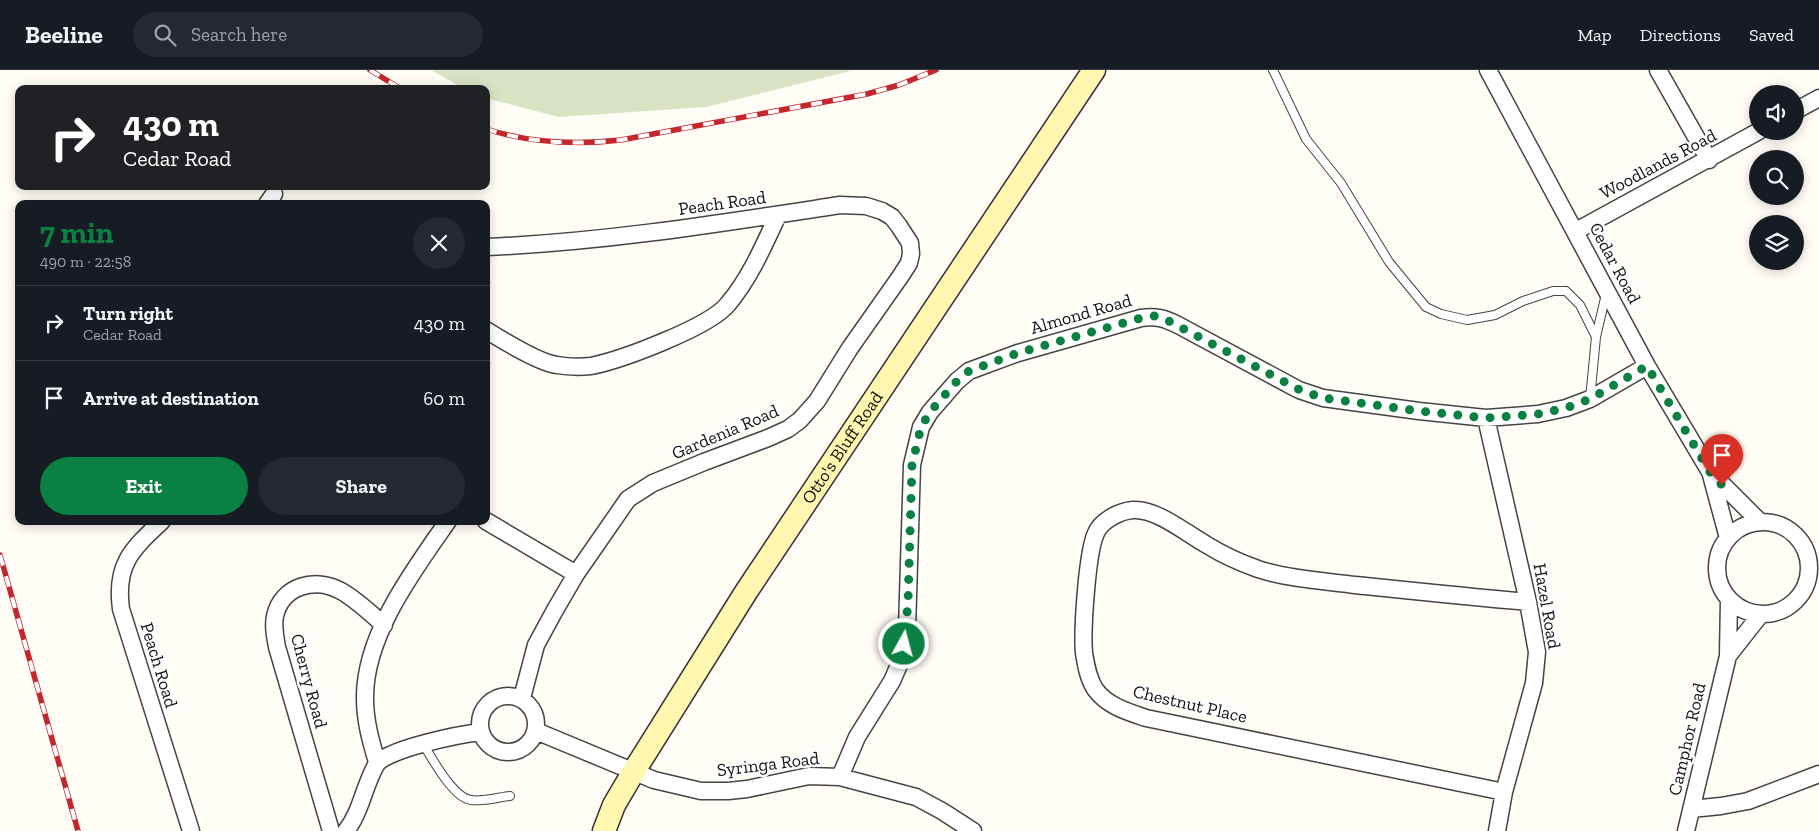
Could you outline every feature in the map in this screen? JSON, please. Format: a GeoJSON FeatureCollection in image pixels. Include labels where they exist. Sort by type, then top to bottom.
{"type":"FeatureCollection","features":[{"type":"Feature","properties":{"kind":"main road","name":"Otto's Bluff Road"},"geometry":{"type":"LineString","coordinates":[[604,831],[614,805],[634,771],[751,584],[1094,70]]}},
{"type":"Feature","properties":{"kind":"street","name":"Cedar Road"},"geometry":{"type":"LineString","coordinates":[[1488,70],[1647,366],[1710,472],[1759,521]]}},
{"type":"Feature","properties":{"kind":"street"},"geometry":{"type":"LineString","coordinates":[[1658,70],[1708,160]]}},
{"type":"Feature","properties":{"kind":"street"},"geometry":{"type":"LineString","coordinates":[[1804,106],[1819,98]]}},
{"type":"Feature","properties":{"kind":"street","name":"Woodlands Road"},"geometry":{"type":"LineString","coordinates":[[1576,231],[1749,137]]}},
{"type":"Feature","properties":{"kind":"street","name":"Gardenia Road"},"geometry":{"type":"LineString","coordinates":[[522,698],[536,645],[576,574],[628,498],[653,483],[768,438],[788,429],[800,420],[817,401],[909,263],[911,254],[910,243],[892,217],[882,211],[866,206],[840,205],[778,215]]}},
{"type":"Feature","properties":{"kind":"street","name":"Peach Road"},"geometry":{"type":"LineString","coordinates":[[490,247],[656,232],[778,215]]}},
{"type":"Feature","properties":{"kind":"street","name":"Peach Road"},"geometry":{"type":"LineString","coordinates":[[490,332],[554,365],[591,366],[631,354],[697,327],[728,305],[752,269],[778,215]]}},
{"type":"Feature","properties":{"kind":"street","name":"Almond Road"},"geometry":{"type":"LineString","coordinates":[[840,777],[857,737],[892,681],[902,658],[907,629],[912,465],[921,427],[930,412],[946,393],[969,371],[1018,353],[1154,316],[1178,325],[1300,390],[1323,398],[1486,418],[1538,414],[1566,408],[1590,399],[1647,366]]}},
{"type":"Feature","properties":{"kind":"street","name":"Hazel Road"},"geometry":{"type":"LineString","coordinates":[[1486,418],[1528,602],[1537,652],[1534,683],[1504,792],[1497,831]]}},
{"type":"Feature","properties":{"kind":"street","name":"Cedar Road"},"geometry":{"type":"LineString","coordinates":[[1710,472],[1728,538]]}},
{"type":"Feature","properties":{"kind":"street","name":"Chestnut Place"},"geometry":{"type":"LineString","coordinates":[[1504,792],[1146,718],[1126,712],[1112,705],[1095,689],[1088,676],[1084,652],[1092,544],[1096,531],[1108,519],[1133,510],[1144,511],[1172,524],[1208,547],[1274,574],[1440,595],[1528,602]]}},
{"type":"Feature","properties":{"kind":"street"},"geometry":{"type":"LineString","coordinates":[[1759,521],[1778,524],[1795,533],[1812,552],[1810,566],[1813,582],[1789,606],[1776,612],[1761,614],[1744,610],[1729,599],[1720,585],[1717,568],[1720,552],[1728,538],[1742,526],[1759,521]]}},
{"type":"Feature","properties":{"kind":"street"},"geometry":{"type":"LineString","coordinates":[[490,523],[576,574]]}},
{"type":"Feature","properties":{"kind":"street","name":"Peach Road"},"geometry":{"type":"LineString","coordinates":[[158,525],[139,542],[125,562],[121,573],[119,590],[127,627],[191,831]]}},
{"type":"Feature","properties":{"kind":"street"},"geometry":{"type":"LineString","coordinates":[[346,831],[354,820],[377,762],[366,718],[364,699],[368,666],[373,648],[408,582],[445,525]]}},
{"type":"Feature","properties":{"kind":"street","name":"Cherry Road"},"geometry":{"type":"LineString","coordinates":[[331,831],[277,647],[274,628],[275,616],[279,606],[294,590],[305,585],[318,584],[341,591],[362,605],[384,625]]}},
{"type":"Feature","properties":{"kind":"street","name":"Camphor Road"},"geometry":{"type":"LineString","coordinates":[[1686,831],[1728,656],[1729,599]]}},
{"type":"Feature","properties":{"kind":"street","name":"Camphor Road"},"geometry":{"type":"LineString","coordinates":[[1728,656],[1761,614]]}},
{"type":"Feature","properties":{"kind":"street"},"geometry":{"type":"LineString","coordinates":[[503,696],[522,698],[533,710],[537,724],[532,739],[518,751],[500,751],[492,747],[485,740],[481,732],[481,718],[487,705],[494,699],[503,696]]}},
{"type":"Feature","properties":{"kind":"street","name":"Syringa Road"},"geometry":{"type":"LineString","coordinates":[[536,731],[654,780],[701,791],[738,790],[809,776],[840,777],[916,797],[942,811],[967,829]]}},
{"type":"Feature","properties":{"kind":"street"},"geometry":{"type":"LineString","coordinates":[[377,762],[390,755],[423,744],[462,734],[481,732]]}},
{"type":"Feature","properties":{"kind":"street"},"geometry":{"type":"LineString","coordinates":[[1691,809],[1748,801],[1819,774]]}},
{"type":"Feature","properties":{"kind":"lane"},"geometry":{"type":"LineString","coordinates":[[1273,70],[1306,138],[1341,183],[1389,262],[1426,307],[1441,314],[1467,320],[1495,314],[1523,301],[1553,291],[1566,291],[1580,305],[1596,337]]}},
{"type":"Feature","properties":{"kind":"lane"},"geometry":{"type":"LineString","coordinates":[[1590,399],[1596,337],[1607,290]]}},
{"type":"Feature","properties":{"kind":"lane"},"geometry":{"type":"LineString","coordinates":[[423,744],[453,788],[461,796],[470,800],[510,796]]}},
{"type":"Feature","properties":{"kind":"green space"},"geometry":{"type":"Polygon","coordinates":[[[431,70],[854,70],[706,107],[559,117],[490,99],[490,85],[458,85],[431,70]]]}},
{"type":"Feature","properties":{"kind":"railway"},"geometry":{"type":"LineString","coordinates":[[370,70],[394,85]]}},
{"type":"Feature","properties":{"kind":"railway"},"geometry":{"type":"LineString","coordinates":[[490,130],[553,142],[621,140],[867,94],[899,85],[936,70]]}},
{"type":"Feature","properties":{"kind":"railway"},"geometry":{"type":"LineString","coordinates":[[0,555],[78,831]]}},
{"type":"Feature","properties":{"kind":"route"},"geometry":{"type":"LineString","coordinates":[[904,644],[907,629],[912,465],[921,427],[930,412],[957,381],[969,371],[1018,353],[1141,318],[1154,316],[1163,318],[1256,368],[1300,390],[1323,398],[1486,418],[1538,414],[1566,408],[1590,399],[1619,384],[1647,366],[1710,472],[1722,485]]}}]}
